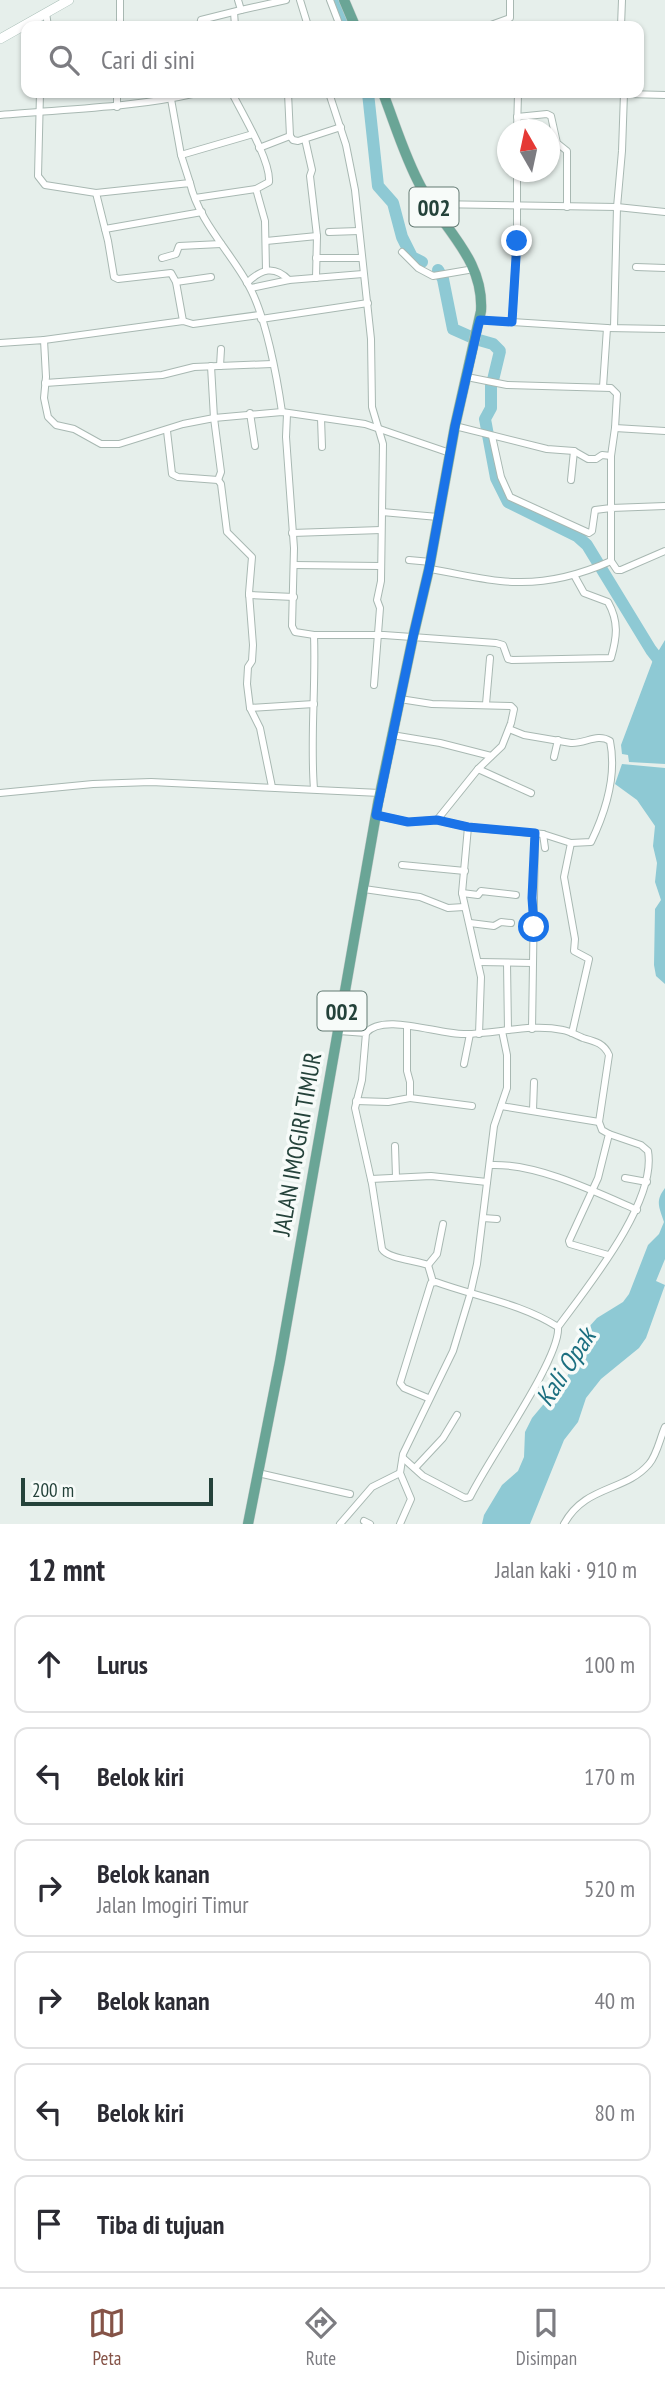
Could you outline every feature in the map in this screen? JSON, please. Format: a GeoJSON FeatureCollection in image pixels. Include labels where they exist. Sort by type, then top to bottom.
{"type":"FeatureCollection","features":[{"type":"Feature","properties":{"kind":"main road"},"geometry":{"type":"LineString","coordinates":[[32,21],[69,0]]}},
{"type":"Feature","properties":{"kind":"main road"},"geometry":{"type":"LineString","coordinates":[[344,0],[353,21]]}},
{"type":"Feature","properties":{"kind":"main road"},"geometry":{"type":"LineString","coordinates":[[0,39],[21,27]]}},
{"type":"Feature","properties":{"kind":"main road","name":"JALAN IMOGIRI TIMUR"},"geometry":{"type":"LineString","coordinates":[[248,1524],[380,793],[430,566],[455,426],[480,320],[482,294],[474,269],[416,177],[385,98]]}},
{"type":"Feature","properties":{"kind":"street"},"geometry":{"type":"LineString","coordinates":[[120,0],[120,21]]}},
{"type":"Feature","properties":{"kind":"street"},"geometry":{"type":"LineString","coordinates":[[236,21],[238,0]]}},
{"type":"Feature","properties":{"kind":"street"},"geometry":{"type":"LineString","coordinates":[[201,21],[286,0]]}},
{"type":"Feature","properties":{"kind":"street"},"geometry":{"type":"LineString","coordinates":[[300,0],[306,21]]}},
{"type":"Feature","properties":{"kind":"street"},"geometry":{"type":"LineString","coordinates":[[330,0],[338,21]]}},
{"type":"Feature","properties":{"kind":"street"},"geometry":{"type":"LineString","coordinates":[[502,21],[510,18],[510,0]]}},
{"type":"Feature","properties":{"kind":"street"},"geometry":{"type":"LineString","coordinates":[[621,21],[622,0]]}},
{"type":"Feature","properties":{"kind":"street"},"geometry":{"type":"LineString","coordinates":[[46,13],[47,21]]}},
{"type":"Feature","properties":{"kind":"street"},"geometry":{"type":"LineString","coordinates":[[644,94],[665,95]]}},
{"type":"Feature","properties":{"kind":"street"},"geometry":{"type":"LineString","coordinates":[[40,98],[38,176],[42,184],[96,192],[190,183]]}},
{"type":"Feature","properties":{"kind":"street"},"geometry":{"type":"LineString","coordinates":[[117,98],[117,107]]}},
{"type":"Feature","properties":{"kind":"street"},"geometry":{"type":"LineString","coordinates":[[0,115],[117,107],[162,98]]}},
{"type":"Feature","properties":{"kind":"street"},"geometry":{"type":"LineString","coordinates":[[167,98],[195,198],[249,286],[260,317],[284,413],[294,565],[293,630],[314,635],[378,635],[499,643],[503,645],[510,660],[611,658],[617,623],[615,615],[608,602],[584,593],[574,575]]}},
{"type":"Feature","properties":{"kind":"street"},"geometry":{"type":"LineString","coordinates":[[195,198],[256,189],[266,184],[270,178],[253,134],[235,98]]}},
{"type":"Feature","properties":{"kind":"street"},"geometry":{"type":"LineString","coordinates":[[288,98],[290,136],[295,141],[341,127]]}},
{"type":"Feature","properties":{"kind":"street"},"geometry":{"type":"LineString","coordinates":[[331,98],[341,127],[355,190],[371,339],[370,390],[384,457],[381,580],[377,600],[380,608],[374,685]]}},
{"type":"Feature","properties":{"kind":"street"},"geometry":{"type":"LineString","coordinates":[[518,98],[517,117],[547,114],[551,116],[557,142],[568,153],[567,207]]}},
{"type":"Feature","properties":{"kind":"street"},"geometry":{"type":"LineString","coordinates":[[603,387],[611,328],[624,98]]}},
{"type":"Feature","properties":{"kind":"street"},"geometry":{"type":"LineString","coordinates":[[181,155],[253,134]]}},
{"type":"Feature","properties":{"kind":"street"},"geometry":{"type":"LineString","coordinates":[[259,148],[290,136]]}},
{"type":"Feature","properties":{"kind":"street"},"geometry":{"type":"LineString","coordinates":[[305,139],[312,170],[310,181],[317,236],[316,278]]}},
{"type":"Feature","properties":{"kind":"street"},"geometry":{"type":"LineString","coordinates":[[512,322],[517,182]]}},
{"type":"Feature","properties":{"kind":"street"},"geometry":{"type":"LineString","coordinates":[[256,189],[265,221],[266,270]]}},
{"type":"Feature","properties":{"kind":"street"},"geometry":{"type":"LineString","coordinates":[[96,192],[114,277],[118,279],[171,273],[176,282],[183,321]]}},
{"type":"Feature","properties":{"kind":"street"},"geometry":{"type":"LineString","coordinates":[[432,204],[617,207],[665,212]]}},
{"type":"Feature","properties":{"kind":"street"},"geometry":{"type":"LineString","coordinates":[[105,229],[202,212]]}},
{"type":"Feature","properties":{"kind":"street"},"geometry":{"type":"LineString","coordinates":[[329,232],[359,231]]}},
{"type":"Feature","properties":{"kind":"street"},"geometry":{"type":"LineString","coordinates":[[266,241],[317,236]]}},
{"type":"Feature","properties":{"kind":"street"},"geometry":{"type":"LineString","coordinates":[[162,258],[176,254],[180,246],[221,244]]}},
{"type":"Feature","properties":{"kind":"street"},"geometry":{"type":"LineString","coordinates":[[402,252],[418,268],[438,276],[474,269]]}},
{"type":"Feature","properties":{"kind":"street"},"geometry":{"type":"LineString","coordinates":[[316,258],[361,258]]}},
{"type":"Feature","properties":{"kind":"street"},"geometry":{"type":"LineString","coordinates":[[636,267],[665,268]]}},
{"type":"Feature","properties":{"kind":"street"},"geometry":{"type":"LineString","coordinates":[[249,286],[266,270],[277,270],[289,280]]}},
{"type":"Feature","properties":{"kind":"street"},"geometry":{"type":"LineString","coordinates":[[249,286],[363,274]]}},
{"type":"Feature","properties":{"kind":"street"},"geometry":{"type":"LineString","coordinates":[[176,282],[211,277]]}},
{"type":"Feature","properties":{"kind":"street"},"geometry":{"type":"LineString","coordinates":[[0,342],[44,340],[183,321],[193,324],[368,303]]}},
{"type":"Feature","properties":{"kind":"street"},"geometry":{"type":"LineString","coordinates":[[480,320],[665,329]]}},
{"type":"Feature","properties":{"kind":"street"},"geometry":{"type":"LineString","coordinates":[[44,340],[45,411],[51,422],[74,429],[101,444],[119,444],[183,424],[214,418],[250,413],[284,413],[365,424],[450,453]]}},
{"type":"Feature","properties":{"kind":"street"},"geometry":{"type":"LineString","coordinates":[[220,366],[221,349]]}},
{"type":"Feature","properties":{"kind":"street"},"geometry":{"type":"LineString","coordinates":[[45,383],[162,375],[175,370],[211,366],[272,364]]}},
{"type":"Feature","properties":{"kind":"street"},"geometry":{"type":"LineString","coordinates":[[211,366],[221,472],[218,480]]}},
{"type":"Feature","properties":{"kind":"street"},"geometry":{"type":"LineString","coordinates":[[467,377],[507,385],[611,388],[617,394],[611,456],[609,562],[617,570],[621,570],[665,551]]}},
{"type":"Feature","properties":{"kind":"street"},"geometry":{"type":"LineString","coordinates":[[250,413],[255,446]]}},
{"type":"Feature","properties":{"kind":"street"},"geometry":{"type":"LineString","coordinates":[[321,418],[322,447]]}},
{"type":"Feature","properties":{"kind":"street"},"geometry":{"type":"LineString","coordinates":[[455,426],[547,449],[574,451],[588,459],[596,459],[602,455],[611,456]]}},
{"type":"Feature","properties":{"kind":"street"},"geometry":{"type":"LineString","coordinates":[[615,428],[665,431]]}},
{"type":"Feature","properties":{"kind":"street"},"geometry":{"type":"LineString","coordinates":[[167,430],[171,471],[174,476],[218,480]]}},
{"type":"Feature","properties":{"kind":"street"},"geometry":{"type":"LineString","coordinates":[[490,435],[505,491],[510,498],[589,533],[592,531],[595,510],[665,506]]}},
{"type":"Feature","properties":{"kind":"street"},"geometry":{"type":"LineString","coordinates":[[571,480],[574,451]]}},
{"type":"Feature","properties":{"kind":"street"},"geometry":{"type":"LineString","coordinates":[[218,480],[221,484],[227,532],[252,557],[249,595],[253,645],[252,661],[248,667],[250,708],[260,729],[272,786]]}},
{"type":"Feature","properties":{"kind":"street"},"geometry":{"type":"LineString","coordinates":[[382,512],[438,517]]}},
{"type":"Feature","properties":{"kind":"street"},"geometry":{"type":"LineString","coordinates":[[292,533],[381,530]]}},
{"type":"Feature","properties":{"kind":"street"},"geometry":{"type":"LineString","coordinates":[[410,560],[513,582],[540,582],[574,575],[609,562]]}},
{"type":"Feature","properties":{"kind":"street"},"geometry":{"type":"LineString","coordinates":[[294,565],[380,566]]}},
{"type":"Feature","properties":{"kind":"street"},"geometry":{"type":"LineString","coordinates":[[249,595],[294,597]]}},
{"type":"Feature","properties":{"kind":"street"},"geometry":{"type":"LineString","coordinates":[[314,635],[311,749],[314,789]]}},
{"type":"Feature","properties":{"kind":"street"},"geometry":{"type":"LineString","coordinates":[[486,704],[490,658]]}},
{"type":"Feature","properties":{"kind":"street"},"geometry":{"type":"LineString","coordinates":[[400,699],[432,704],[513,707],[509,729],[502,746],[478,769],[437,820]]}},
{"type":"Feature","properties":{"kind":"street"},"geometry":{"type":"LineString","coordinates":[[250,708],[314,705]]}},
{"type":"Feature","properties":{"kind":"street"},"geometry":{"type":"LineString","coordinates":[[376,815],[408,822],[437,820],[468,827],[543,834],[571,843],[589,843],[607,806],[613,754],[610,741],[606,738],[594,738],[578,743],[524,735],[509,729]]}},
{"type":"Feature","properties":{"kind":"street"},"geometry":{"type":"LineString","coordinates":[[392,735],[491,756]]}},
{"type":"Feature","properties":{"kind":"street"},"geometry":{"type":"LineString","coordinates":[[554,757],[558,740]]}},
{"type":"Feature","properties":{"kind":"street"},"geometry":{"type":"LineString","coordinates":[[478,769],[531,793]]}},
{"type":"Feature","properties":{"kind":"street"},"geometry":{"type":"LineString","coordinates":[[0,793],[121,782],[272,786],[380,793]]}},
{"type":"Feature","properties":{"kind":"street"},"geometry":{"type":"LineString","coordinates":[[468,827],[462,893],[478,962],[481,990],[479,1034]]}},
{"type":"Feature","properties":{"kind":"street"},"geometry":{"type":"LineString","coordinates":[[532,1029],[535,833]]}},
{"type":"Feature","properties":{"kind":"street"},"geometry":{"type":"LineString","coordinates":[[543,834],[545,848]]}},
{"type":"Feature","properties":{"kind":"street"},"geometry":{"type":"LineString","coordinates":[[571,843],[564,877],[574,928],[574,951],[589,959],[572,1033]]}},
{"type":"Feature","properties":{"kind":"street"},"geometry":{"type":"LineString","coordinates":[[402,865],[465,871]]}},
{"type":"Feature","properties":{"kind":"street"},"geometry":{"type":"LineString","coordinates":[[364,889],[420,897],[448,908],[464,907]]}},
{"type":"Feature","properties":{"kind":"street"},"geometry":{"type":"LineString","coordinates":[[462,893],[478,895],[481,891],[516,895]]}},
{"type":"Feature","properties":{"kind":"street"},"geometry":{"type":"LineString","coordinates":[[470,923],[494,926],[501,922],[511,923]]}},
{"type":"Feature","properties":{"kind":"street"},"geometry":{"type":"LineString","coordinates":[[478,962],[532,963]]}},
{"type":"Feature","properties":{"kind":"street"},"geometry":{"type":"LineString","coordinates":[[400,1524],[411,1499],[400,1473],[403,1458],[428,1398],[453,1350],[477,1264],[494,1126],[507,1088],[507,963]]}},
{"type":"Feature","properties":{"kind":"street"},"geometry":{"type":"LineString","coordinates":[[403,1458],[434,1482],[466,1498],[470,1497],[482,1472],[549,1361],[557,1339],[558,1327],[636,1210],[647,1182],[650,1161],[648,1151],[641,1145],[602,1130],[599,1122],[608,1055],[602,1044],[563,1030],[532,1029],[470,1034],[378,1024],[366,1033],[362,1080],[355,1108],[371,1179],[383,1253],[428,1265]]}},
{"type":"Feature","properties":{"kind":"street"},"geometry":{"type":"LineString","coordinates":[[407,1026],[410,1098]]}},
{"type":"Feature","properties":{"kind":"street"},"geometry":{"type":"LineString","coordinates":[[339,1031],[366,1033]]}},
{"type":"Feature","properties":{"kind":"street"},"geometry":{"type":"LineString","coordinates":[[464,1064],[470,1034]]}},
{"type":"Feature","properties":{"kind":"street"},"geometry":{"type":"LineString","coordinates":[[533,1110],[534,1082]]}},
{"type":"Feature","properties":{"kind":"street"},"geometry":{"type":"LineString","coordinates":[[356,1101],[388,1102],[410,1098],[472,1106]]}},
{"type":"Feature","properties":{"kind":"street"},"geometry":{"type":"LineString","coordinates":[[501,1107],[599,1122]]}},
{"type":"Feature","properties":{"kind":"street"},"geometry":{"type":"LineString","coordinates":[[608,1255],[570,1244],[569,1241],[592,1191],[610,1134]]}},
{"type":"Feature","properties":{"kind":"street"},"geometry":{"type":"LineString","coordinates":[[395,1146],[396,1177]]}},
{"type":"Feature","properties":{"kind":"street"},"geometry":{"type":"LineString","coordinates":[[490,1165],[515,1165],[592,1191],[636,1210]]}},
{"type":"Feature","properties":{"kind":"street"},"geometry":{"type":"LineString","coordinates":[[371,1179],[431,1176],[487,1182]]}},
{"type":"Feature","properties":{"kind":"street"},"geometry":{"type":"LineString","coordinates":[[625,1178],[647,1182]]}},
{"type":"Feature","properties":{"kind":"street"},"geometry":{"type":"LineString","coordinates":[[483,1218],[497,1219]]}},
{"type":"Feature","properties":{"kind":"street"},"geometry":{"type":"LineString","coordinates":[[428,1265],[437,1254],[443,1224]]}},
{"type":"Feature","properties":{"kind":"street"},"geometry":{"type":"LineString","coordinates":[[428,1265],[433,1282]]}},
{"type":"Feature","properties":{"kind":"street"},"geometry":{"type":"LineString","coordinates":[[433,1282],[512,1304],[558,1327]]}},
{"type":"Feature","properties":{"kind":"street"},"geometry":{"type":"LineString","coordinates":[[428,1398],[404,1388],[400,1383],[433,1282]]}},
{"type":"Feature","properties":{"kind":"street"},"geometry":{"type":"LineString","coordinates":[[414,1467],[443,1438],[457,1415]]}},
{"type":"Feature","properties":{"kind":"street"},"geometry":{"type":"LineString","coordinates":[[564,1524],[569,1514],[586,1497],[626,1480],[651,1462],[665,1427]]}},
{"type":"Feature","properties":{"kind":"street"},"geometry":{"type":"LineString","coordinates":[[258,1473],[350,1494]]}},
{"type":"Feature","properties":{"kind":"street"},"geometry":{"type":"LineString","coordinates":[[340,1524],[372,1487],[400,1473]]}},
{"type":"Feature","properties":{"kind":"water"},"geometry":{"type":"Polygon","coordinates":[[[665,640],[665,764],[629,762],[628,755],[622,754],[621,745],[653,660],[665,640]]]}},
{"type":"Feature","properties":{"kind":"water"},"geometry":{"type":"Polygon","coordinates":[[[622,764],[665,768],[665,984],[656,976],[654,965],[655,909],[661,900],[655,882],[655,826],[637,800],[615,784],[622,764]]]}},
{"type":"Feature","properties":{"kind":"water"},"geometry":{"type":"Polygon","coordinates":[[[665,1188],[665,1259],[656,1281],[665,1285],[646,1338],[639,1348],[601,1379],[586,1398],[578,1422],[564,1440],[530,1524],[482,1524],[484,1515],[502,1485],[518,1471],[524,1457],[525,1432],[532,1418],[568,1375],[572,1356],[588,1328],[597,1318],[623,1302],[629,1294],[648,1245],[659,1234],[664,1222],[659,1201],[665,1188]]]}},
{"type":"Feature","properties":{"kind":"waterway"},"geometry":{"type":"LineString","coordinates":[[336,0],[345,21]]}},
{"type":"Feature","properties":{"kind":"waterway"},"geometry":{"type":"LineString","coordinates":[[369,98],[378,186],[393,203],[402,237],[412,257],[422,262]]}},
{"type":"Feature","properties":{"kind":"waterway"},"geometry":{"type":"LineString","coordinates":[[438,270],[443,279],[453,329],[471,337]]}},
{"type":"Feature","properties":{"kind":"waterway"},"geometry":{"type":"LineString","coordinates":[[479,340],[493,344],[500,351],[493,380]]}},
{"type":"Feature","properties":{"kind":"waterway"},"geometry":{"type":"LineString","coordinates":[[491,385],[491,408],[485,419],[496,478],[508,502],[577,536],[587,545],[651,650],[665,668]]}},
{"type":"Feature","properties":{"kind":"route"},"geometry":{"type":"LineString","coordinates":[[517,241],[512,322],[480,320],[478,327],[455,426],[429,569],[376,815],[408,822],[437,820],[468,827],[535,833],[532,898],[534,927]]}},
{"type":"Feature","properties":{"kind":"water label","name":"Kali Opak"},"geometry":{"type":"Point","coordinates":[565,1367]}}]}
